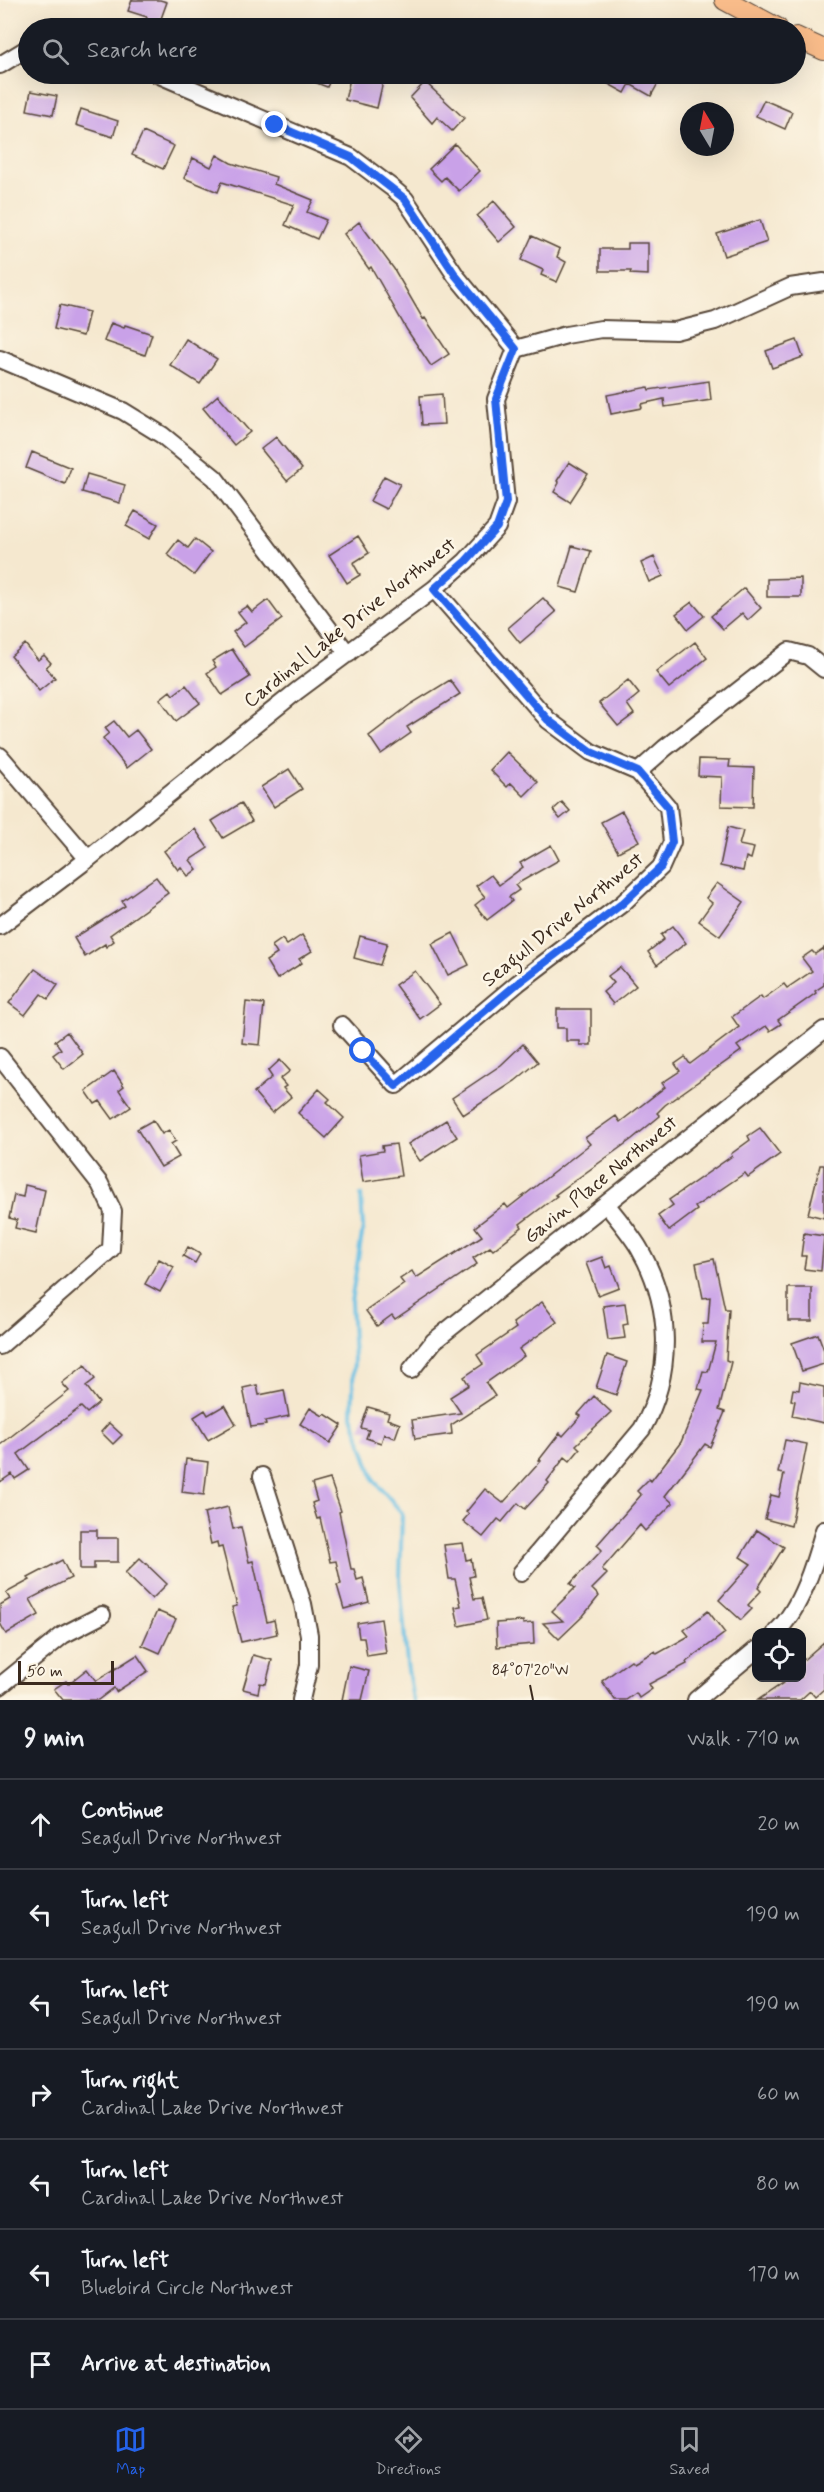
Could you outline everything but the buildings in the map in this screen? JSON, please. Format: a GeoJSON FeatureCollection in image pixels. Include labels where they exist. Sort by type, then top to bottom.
{"type":"FeatureCollection","features":[{"type":"Feature","properties":{"kind":"main road"},"geometry":{"type":"LineString","coordinates":[[725,0],[758,18]]}},
{"type":"Feature","properties":{"kind":"main road"},"geometry":{"type":"LineString","coordinates":[[806,43],[824,50]]}},
{"type":"Feature","properties":{"kind":"street"},"geometry":{"type":"LineString","coordinates":[[0,64],[18,54]]}},
{"type":"Feature","properties":{"kind":"street"},"geometry":{"type":"LineString","coordinates":[[180,84],[351,157],[392,187],[405,199],[456,276],[516,349],[566,335],[601,329],[675,331],[716,321],[790,287],[824,282]]}},
{"type":"Feature","properties":{"kind":"street","name":"Cardinal Lake Drive Northwest"},"geometry":{"type":"LineString","coordinates":[[0,926],[88,859],[297,691],[434,589],[466,561],[497,527],[506,502],[496,399],[516,349]]}},
{"type":"Feature","properties":{"kind":"street"},"geometry":{"type":"LineString","coordinates":[[0,359],[123,411],[162,435],[214,478],[348,654]]}},
{"type":"Feature","properties":{"kind":"street","name":"Seagull Drive Northwest"},"geometry":{"type":"LineString","coordinates":[[342,1025],[396,1086],[518,983],[623,903],[661,867],[672,842],[668,807],[638,772],[591,752],[548,720],[434,589]]}},
{"type":"Feature","properties":{"kind":"street"},"geometry":{"type":"LineString","coordinates":[[638,772],[665,748],[789,651],[808,656],[824,669]]}},
{"type":"Feature","properties":{"kind":"street"},"geometry":{"type":"LineString","coordinates":[[0,756],[88,859]]}},
{"type":"Feature","properties":{"kind":"street","name":"Gavin Place Northwest"},"geometry":{"type":"LineString","coordinates":[[411,1370],[434,1341],[824,1030]]}},
{"type":"Feature","properties":{"kind":"street"},"geometry":{"type":"LineString","coordinates":[[0,1057],[100,1184],[113,1211],[111,1249],[0,1346]]}},
{"type":"Feature","properties":{"kind":"street"},"geometry":{"type":"LineString","coordinates":[[521,1574],[642,1429],[652,1411],[663,1375],[664,1319],[654,1281],[638,1247],[606,1204]]}},
{"type":"Feature","properties":{"kind":"street"},"geometry":{"type":"LineString","coordinates":[[262,1476],[303,1604],[309,1635],[309,1665],[301,1700]]}},
{"type":"Feature","properties":{"kind":"street"},"geometry":{"type":"LineString","coordinates":[[781,1628],[787,1623],[815,1564],[824,1530]]}},
{"type":"Feature","properties":{"kind":"street"},"geometry":{"type":"LineString","coordinates":[[0,1686],[63,1635],[102,1615]]}},
{"type":"Feature","properties":{"kind":"street"},"geometry":{"type":"LineString","coordinates":[[696,1700],[752,1653]]}},
{"type":"Feature","properties":{"kind":"waterway"},"geometry":{"type":"LineString","coordinates":[[361,1195],[363,1228],[351,1302],[354,1358],[352,1415],[374,1480],[402,1513],[400,1579],[407,1664],[413,1700]]}},
{"type":"Feature","properties":{"kind":"route"},"geometry":{"type":"LineString","coordinates":[[275,125],[351,157],[405,199],[456,276],[516,349],[496,399],[506,502],[497,527],[466,561],[434,589],[548,720],[591,752],[638,772],[668,807],[672,842],[661,867],[623,903],[518,983],[396,1086],[363,1051]]}}]}
